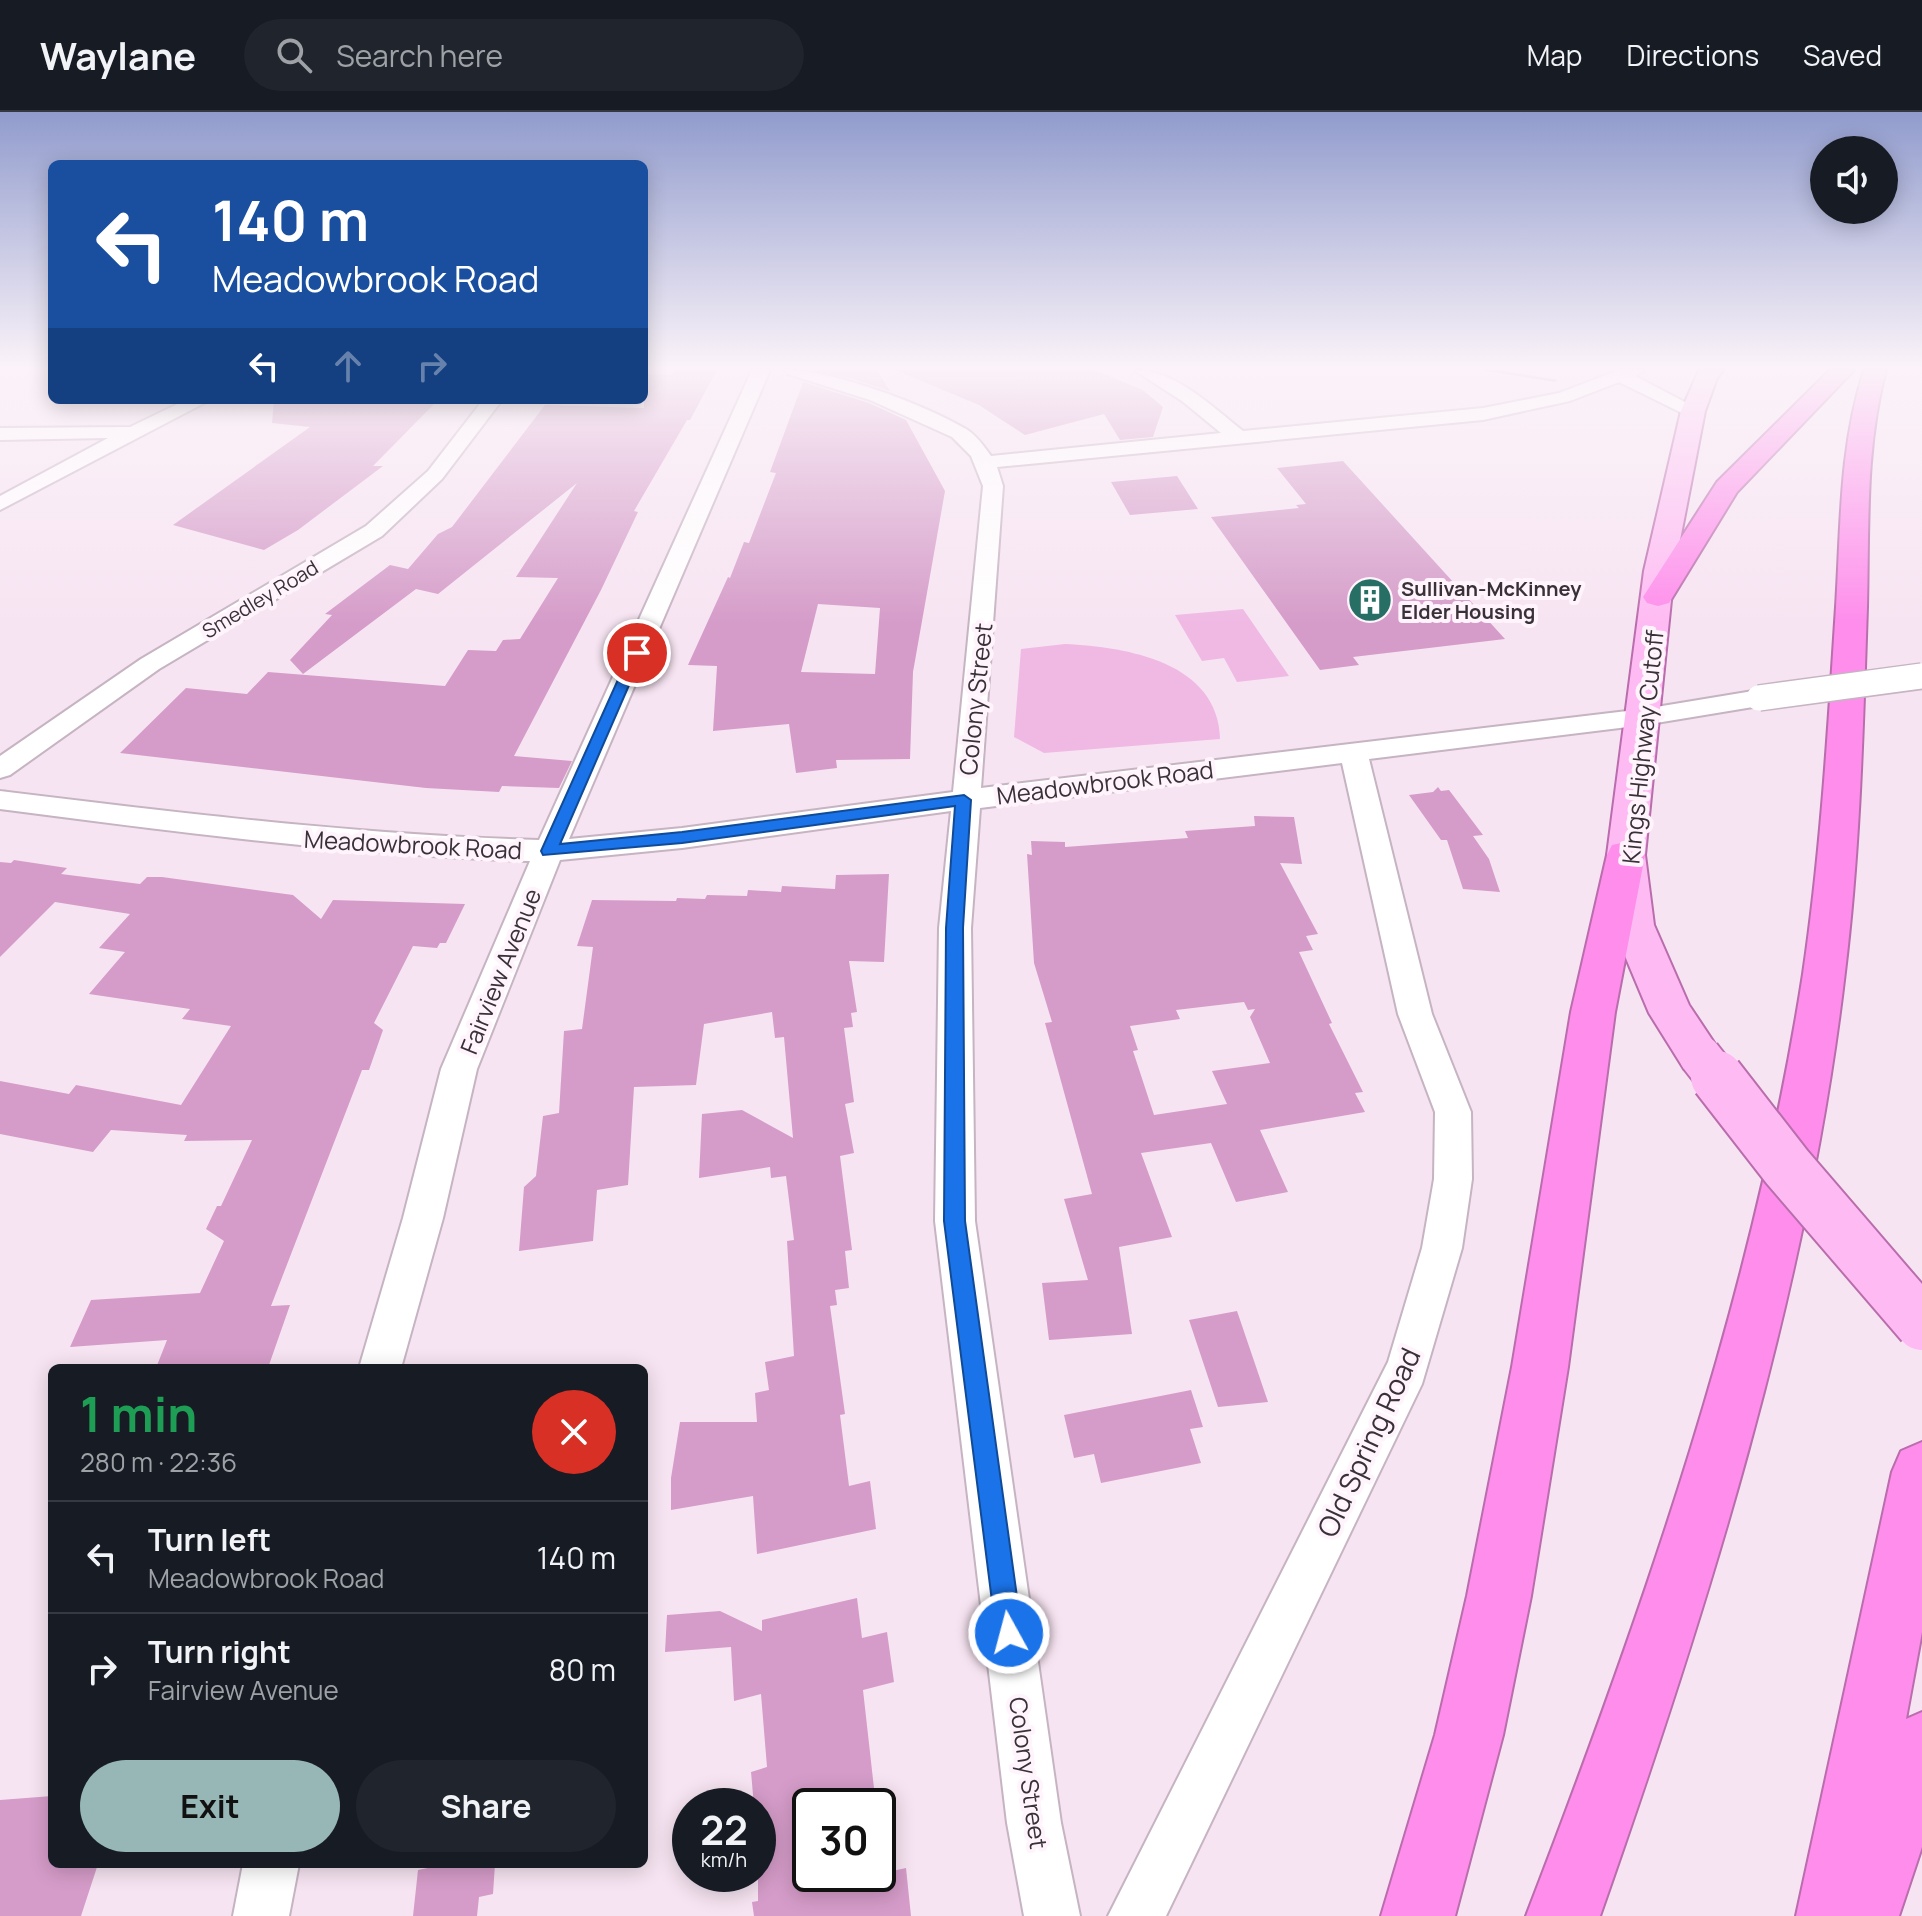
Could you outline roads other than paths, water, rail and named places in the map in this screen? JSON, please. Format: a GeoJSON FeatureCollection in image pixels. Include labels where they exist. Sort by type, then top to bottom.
{"type":"FeatureCollection","features":[{"type":"Feature","properties":{"kind":"highway"},"geometry":{"type":"LineString","coordinates":[[1658,597],[1726,488],[1760,454]]}},
{"type":"Feature","properties":{"kind":"highway"},"geometry":{"type":"LineString","coordinates":[[1563,1916],[1650,1668],[1708,1483],[1785,1189],[1808,1076],[1835,888],[1843,797],[1860,454]]}},
{"type":"Feature","properties":{"kind":"highway"},"geometry":{"type":"LineString","coordinates":[[1418,1916],[1469,1735],[1499,1596],[1540,1367],[1593,1012],[1626,855]]}},
{"type":"Feature","properties":{"kind":"highway"},"geometry":{"type":"LineString","coordinates":[[1833,1916],[1922,1472]]}},
{"type":"Feature","properties":{"kind":"highway"},"geometry":{"type":"LineString","coordinates":[[1862,1916],[1922,1746]]}},
{"type":"Feature","properties":{"kind":"main road","name":"Kings Highway Cutoff"},"geometry":{"type":"LineString","coordinates":[[1684,454],[1659,571],[1626,855],[1633,925],[1671,1013],[1700,1056],[1787,1167],[1922,1324]]}},
{"type":"Feature","properties":{"kind":"street"},"geometry":{"type":"LineString","coordinates":[[0,504],[93,454]]}},
{"type":"Feature","properties":{"kind":"street","name":"Smedley Road"},"geometry":{"type":"LineString","coordinates":[[0,769],[150,664],[374,531],[435,475],[451,454]]}},
{"type":"Feature","properties":{"kind":"street","name":"Fairview Avenue"},"geometry":{"type":"LineString","coordinates":[[381,1364],[423,1218],[459,1069],[549,851],[724,454]]}},
{"type":"Feature","properties":{"kind":"street"},"geometry":{"type":"LineString","coordinates":[[981,454],[987,462],[1073,454]]}},
{"type":"Feature","properties":{"kind":"street","name":"Colony Street"},"geometry":{"type":"LineString","coordinates":[[987,462],[993,486],[985,605],[964,800],[955,928],[955,1221],[1034,1823],[1052,1916]]}},
{"type":"Feature","properties":{"kind":"street","name":"Meadowbrook Road"},"geometry":{"type":"LineString","coordinates":[[0,800],[287,836],[447,848],[549,851],[682,838],[1353,751],[1644,717],[1922,676]]}},
{"type":"Feature","properties":{"kind":"street","name":"Old Spring Road"},"geometry":{"type":"LineString","coordinates":[[1136,1916],[1407,1369],[1442,1248],[1453,1179],[1453,1112],[1415,1014],[1353,751]]}},
{"type":"Feature","properties":{"kind":"street"},"geometry":{"type":"LineString","coordinates":[[261,1916],[270,1868]]}},
{"type":"Feature","properties":{"kind":"place","name":"Sullivan-McKinney Elder Housing"},"geometry":{"type":"Point","coordinates":[1370,600]}}]}
